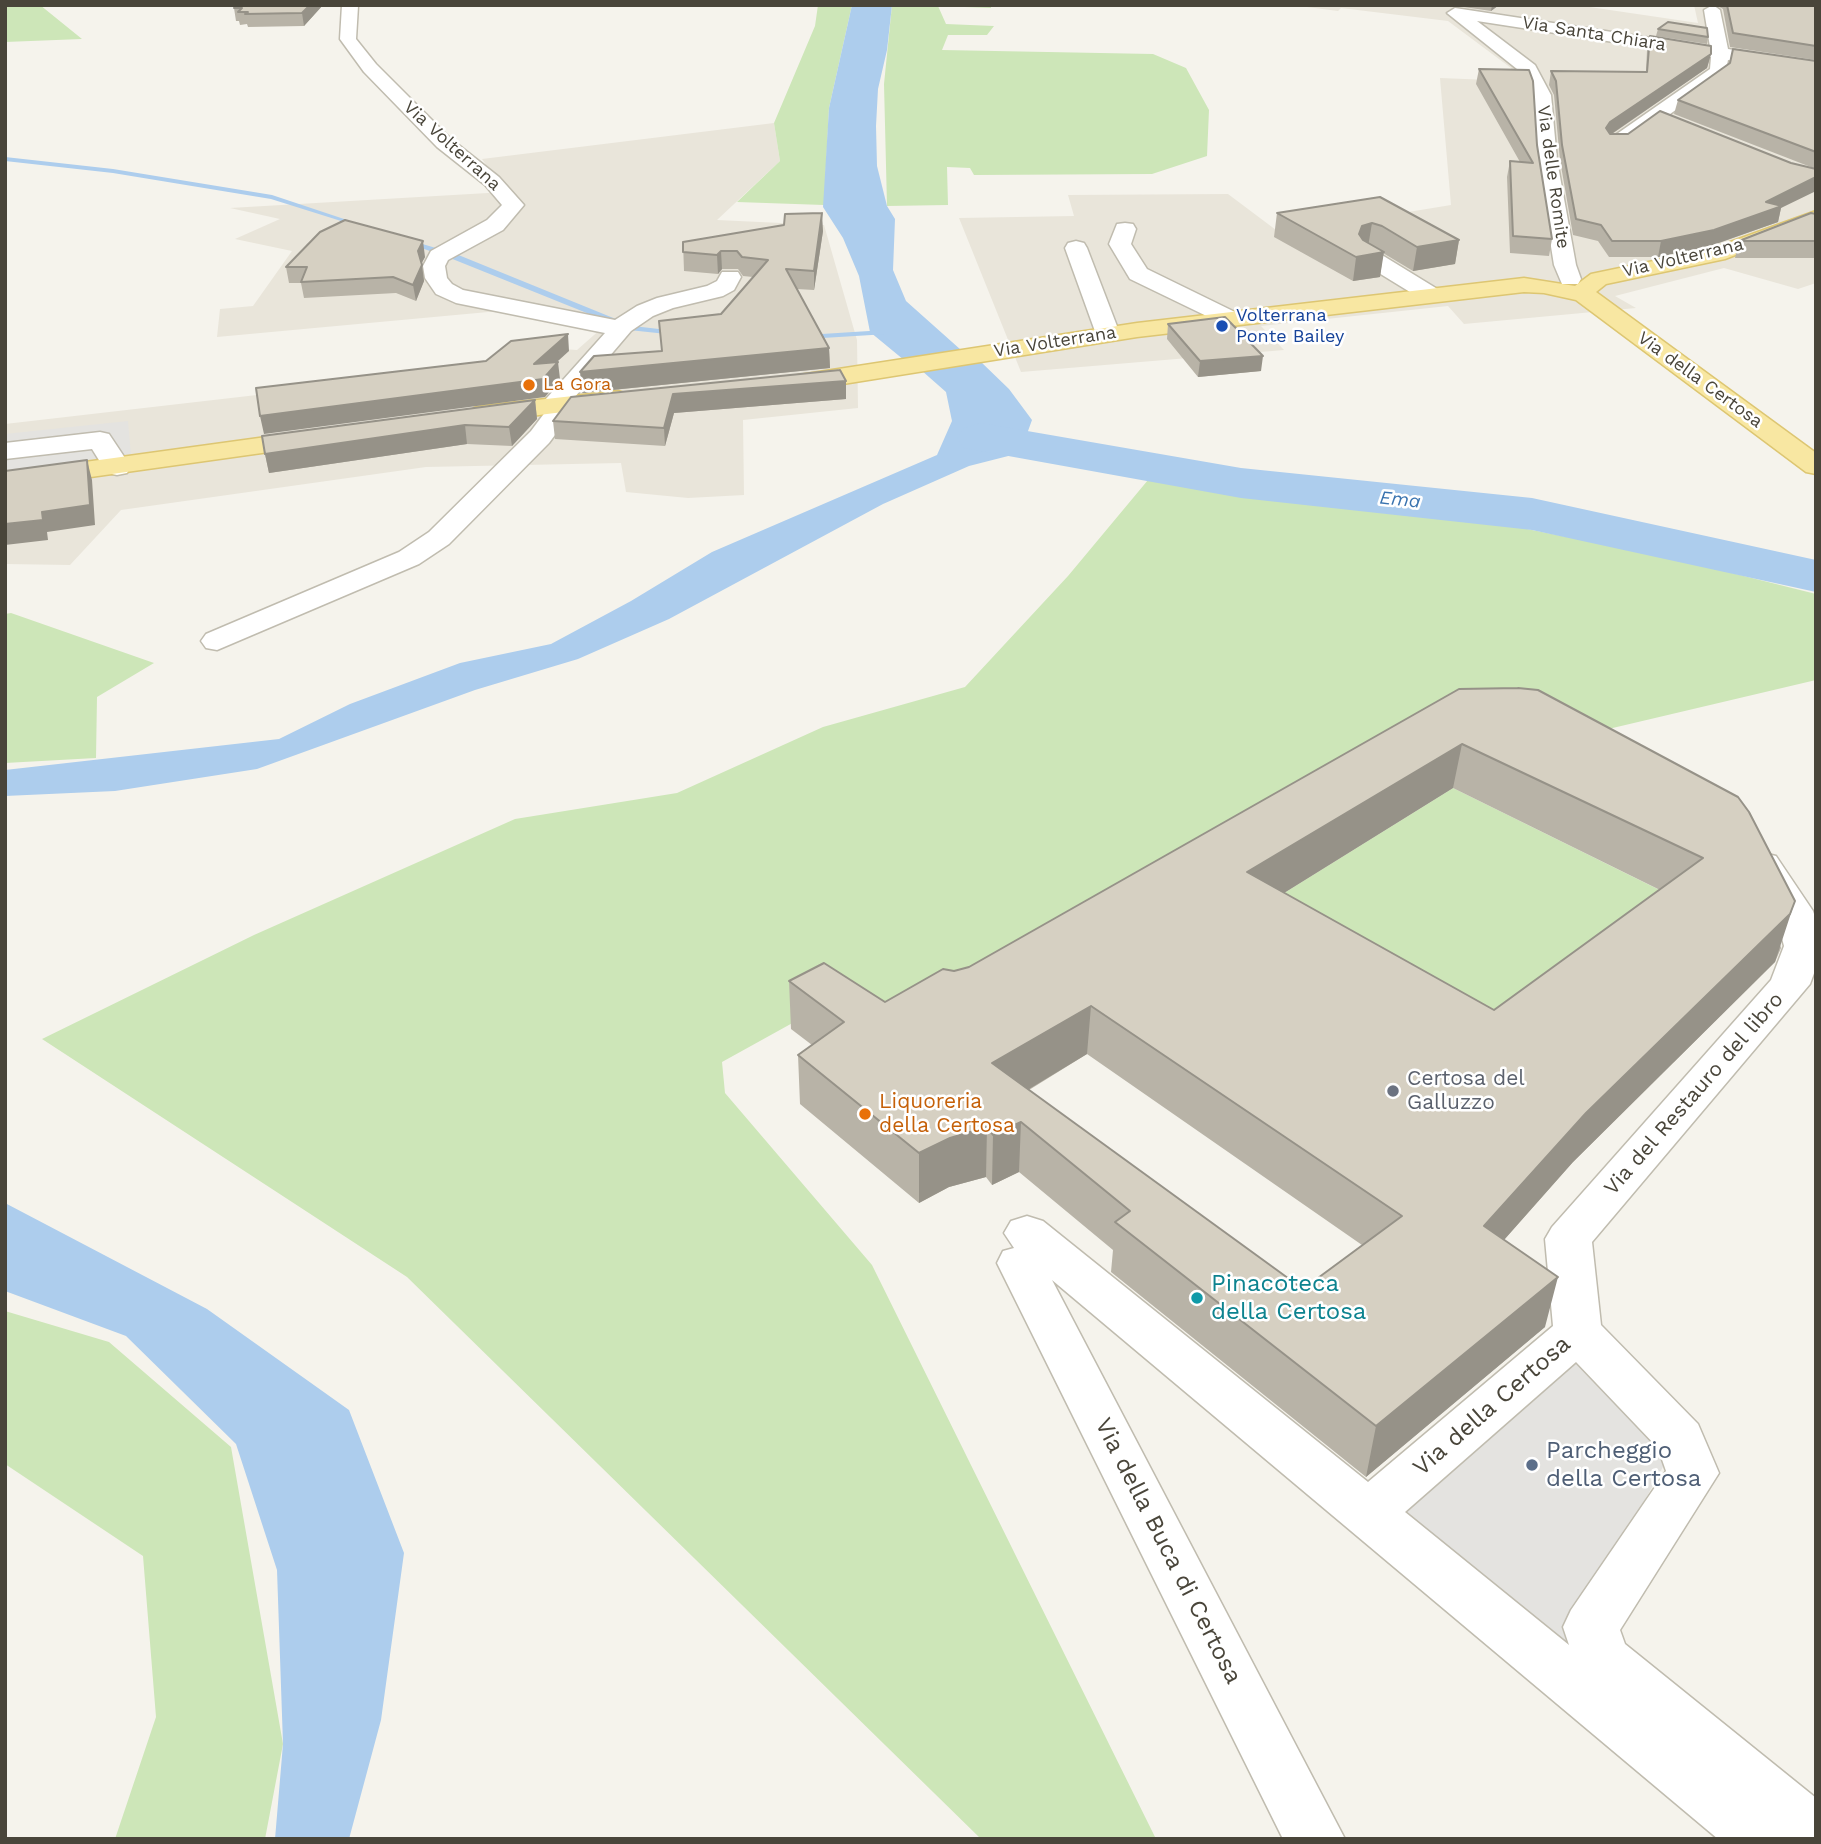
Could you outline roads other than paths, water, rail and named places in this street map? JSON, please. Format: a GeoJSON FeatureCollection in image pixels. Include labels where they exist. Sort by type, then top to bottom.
{"type":"FeatureCollection","features":[{"type":"Feature","properties":{"kind":"main road","name":"Via Volterrana"},"geometry":{"type":"LineString","coordinates":[[764,387],[1229,318],[1524,285],[1584,289],[1590,283],[1614,274],[1717,254],[1816,217]]}},
{"type":"Feature","properties":{"kind":"main road","name":"Via della Certosa"},"geometry":{"type":"LineString","coordinates":[[1570,288],[1816,466]]}},
{"type":"Feature","properties":{"kind":"main road"},"geometry":{"type":"LineString","coordinates":[[464,417],[559,404],[645,397]]}},
{"type":"Feature","properties":{"kind":"main road"},"geometry":{"type":"LineString","coordinates":[[5,481],[342,435]]}},
{"type":"Feature","properties":{"kind":"street","name":"Via Volterrana"},"geometry":{"type":"LineString","coordinates":[[350,6],[348,39],[370,68],[444,143],[492,181],[513,205],[495,225],[439,256],[434,266],[436,278],[444,289],[456,296],[619,328]]}},
{"type":"Feature","properties":{"kind":"street"},"geometry":{"type":"LineString","coordinates":[[1616,143],[1719,71],[1720,53],[1712,10]]}},
{"type":"Feature","properties":{"kind":"street","name":"Via Santa Chiara"},"geometry":{"type":"LineString","coordinates":[[1448,11],[1816,68]]}},
{"type":"Feature","properties":{"kind":"street","name":"Via delle Romite"},"geometry":{"type":"LineString","coordinates":[[1448,11],[1529,69],[1537,81],[1542,95],[1547,160],[1570,288]]}},
{"type":"Feature","properties":{"kind":"street"},"geometry":{"type":"LineString","coordinates":[[1655,116],[1681,126]]}},
{"type":"Feature","properties":{"kind":"street"},"geometry":{"type":"LineString","coordinates":[[1125,229],[1120,244],[1138,274],[1229,318]]}},
{"type":"Feature","properties":{"kind":"street"},"geometry":{"type":"LineString","coordinates":[[1076,248],[1108,334]]}},
{"type":"Feature","properties":{"kind":"street"},"geometry":{"type":"LineString","coordinates":[[1369,257],[1431,295]]}},
{"type":"Feature","properties":{"kind":"street"},"geometry":{"type":"LineString","coordinates":[[217,641],[409,558],[439,537],[540,437],[559,404],[619,332],[619,328],[645,311],[664,303],[726,285],[730,277]]}},
{"type":"Feature","properties":{"kind":"street"},"geometry":{"type":"LineString","coordinates":[[5,451],[100,440],[117,467]]}},
{"type":"Feature","properties":{"kind":"street","name":"Via del Restauro del libro"},"geometry":{"type":"LineString","coordinates":[[1578,1332],[1569,1239],[1790,984],[1804,946],[1794,911],[1740,833]]}},
{"type":"Feature","properties":{"kind":"street","name":"Via della Buca di Certosa"},"geometry":{"type":"LineString","coordinates":[[1315,1839],[1024,1248],[1368,1513]]}},
{"type":"Feature","properties":{"kind":"street","name":"Via della Certosa"},"geometry":{"type":"LineString","coordinates":[[1368,1513],[1578,1332],[1680,1438],[1693,1473],[1591,1627],[1603,1660],[1816,1836]]}},
{"type":"Feature","properties":{"kind":"street"},"geometry":{"type":"LineString","coordinates":[[1368,1513],[1764,1839]]}},
{"type":"Feature","properties":{"kind":"water"},"geometry":{"type":"Polygon","coordinates":[[[852,5],[892,5],[887,50],[878,89],[876,126],[877,166],[887,206],[895,219],[893,270],[906,301],[961,350],[904,360],[870,332],[859,276],[843,238],[823,207],[829,108],[852,5]]]}},
{"type":"Feature","properties":{"kind":"water"},"geometry":{"type":"Polygon","coordinates":[[[980,361],[1009,389],[1032,420],[1020,453],[969,466],[883,504],[669,619],[578,659],[475,690],[257,769],[115,791],[5,796],[5,770],[279,739],[350,704],[460,663],[551,644],[631,601],[712,552],[937,455],[952,421],[946,392],[921,370],[980,361]]]}},
{"type":"Feature","properties":{"kind":"water"},"geometry":{"type":"Polygon","coordinates":[[[5,1203],[207,1309],[349,1410],[404,1553],[381,1720],[349,1839],[275,1839],[283,1744],[277,1570],[236,1444],[126,1336],[5,1291],[5,1203]]]}},
{"type":"Feature","properties":{"kind":"waterway"},"geometry":{"type":"LineString","coordinates":[[5,159],[113,171],[272,197],[359,225]]}},
{"type":"Feature","properties":{"kind":"waterway"},"geometry":{"type":"LineString","coordinates":[[409,242],[453,256],[632,328],[676,333]]}},
{"type":"Feature","properties":{"kind":"waterway"},"geometry":{"type":"LineString","coordinates":[[806,337],[885,332]]}},
{"type":"Feature","properties":{"kind":"waterway","name":"Ema"},"geometry":{"type":"LineString","coordinates":[[981,438],[1241,483],[1532,514],[1816,576]]}},
{"type":"Feature","properties":{"kind":"place","name":"Volterrana Ponte Bailey"},"geometry":{"type":"Point","coordinates":[1222,326]}},
{"type":"Feature","properties":{"kind":"place","name":"La Gora"},"geometry":{"type":"Point","coordinates":[529,385]}},
{"type":"Feature","properties":{"kind":"place","name":"Certosa del Galluzzo"},"geometry":{"type":"Point","coordinates":[1393,1091]}},
{"type":"Feature","properties":{"kind":"place","name":"Liquoreria della Certosa"},"geometry":{"type":"Point","coordinates":[865,1114]}},
{"type":"Feature","properties":{"kind":"place","name":"Pinacoteca della Certosa"},"geometry":{"type":"Point","coordinates":[1197,1298]}},
{"type":"Feature","properties":{"kind":"place","name":"Parcheggio della Certosa"},"geometry":{"type":"Point","coordinates":[1532,1465]}}]}
